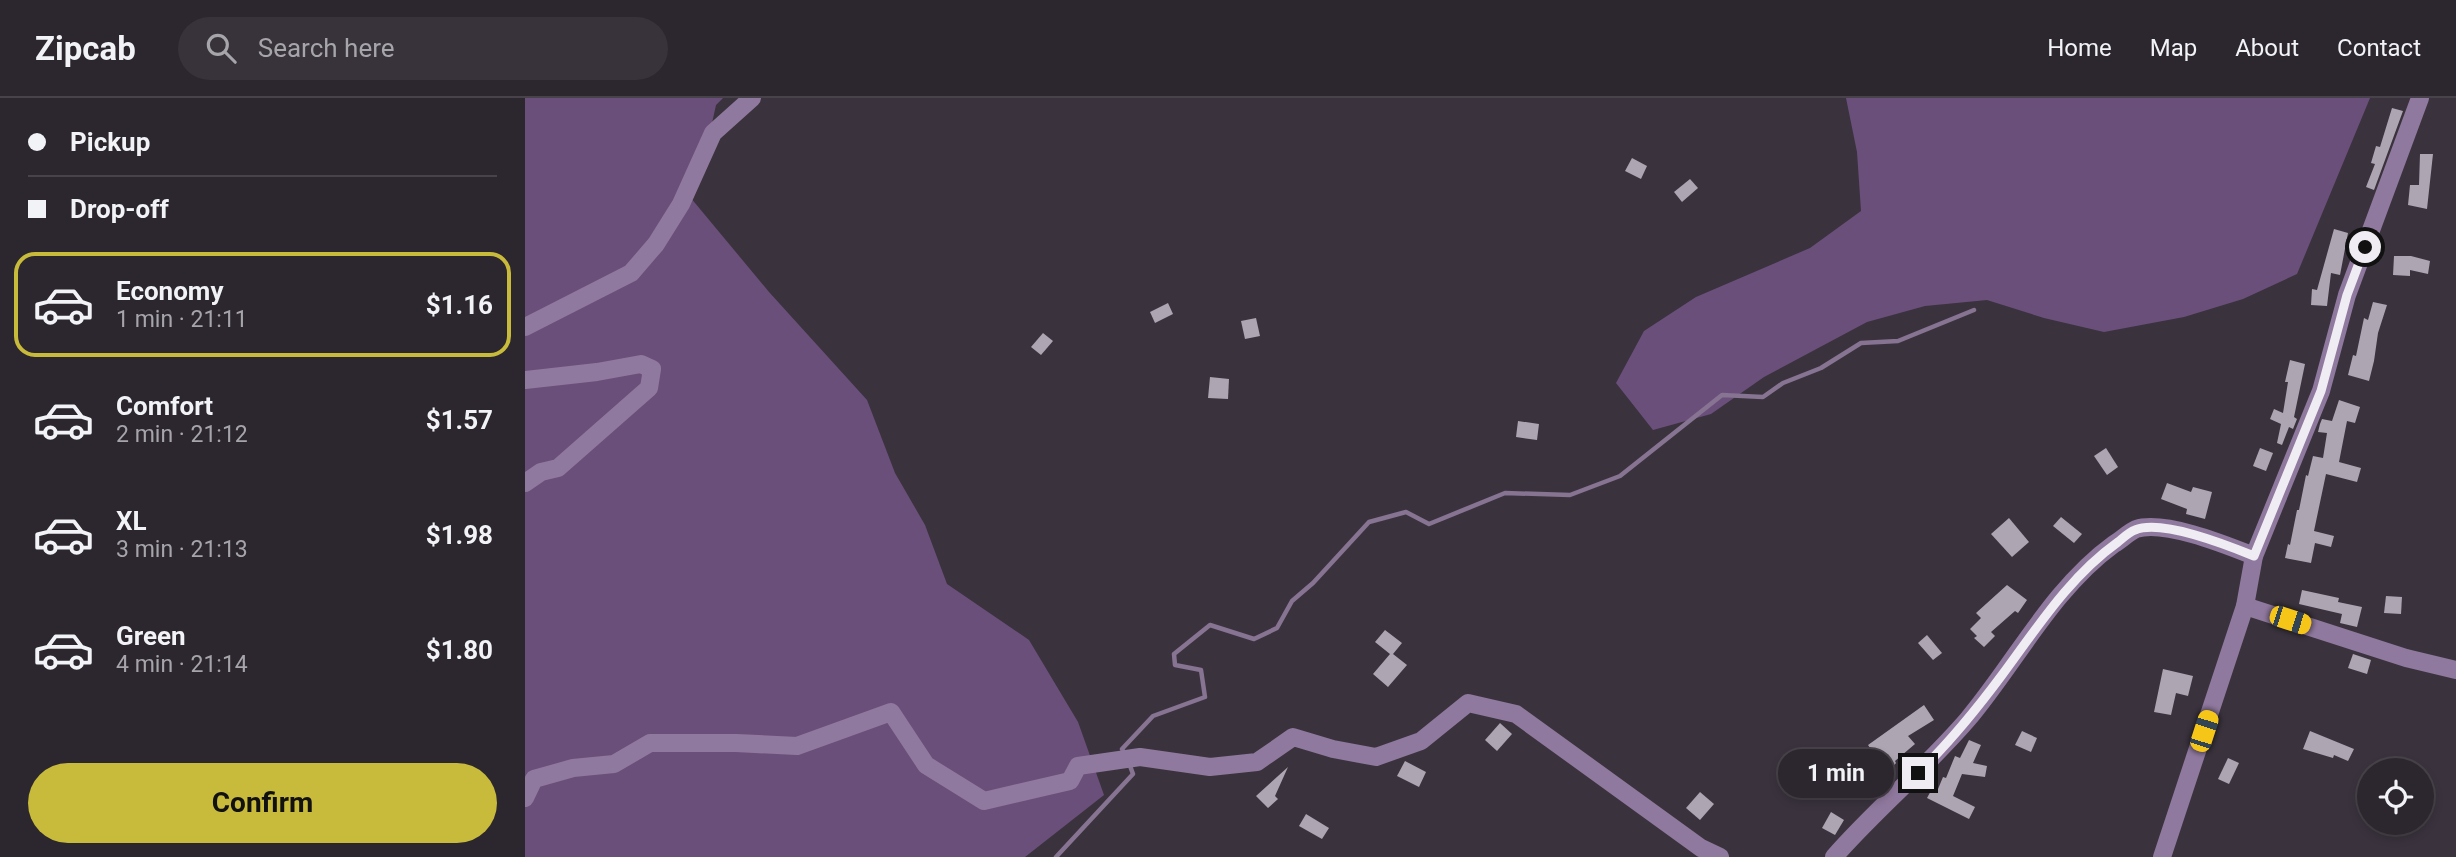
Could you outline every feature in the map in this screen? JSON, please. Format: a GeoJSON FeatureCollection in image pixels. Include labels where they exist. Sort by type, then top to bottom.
{"type":"FeatureCollection","features":[{"type":"Feature","properties":{"kind":"street"},"geometry":{"type":"LineString","coordinates":[[525,327],[631,273],[656,244],[681,204],[713,133],[752,98]]}},
{"type":"Feature","properties":{"kind":"street"},"geometry":{"type":"LineString","coordinates":[[2162,857],[2245,606],[2254,556],[2321,391],[2347,295],[2420,98]]}},
{"type":"Feature","properties":{"kind":"street"},"geometry":{"type":"LineString","coordinates":[[525,380],[641,364],[652,369],[649,388],[558,467],[541,472],[525,483]]}},
{"type":"Feature","properties":{"kind":"street"},"geometry":{"type":"LineString","coordinates":[[1834,857],[1859,828],[1932,760],[1959,729],[2064,592],[2101,554],[2135,529],[2162,528],[2220,542],[2254,556]]}},
{"type":"Feature","properties":{"kind":"street"},"geometry":{"type":"LineString","coordinates":[[2245,606],[2406,658],[2456,670]]}},
{"type":"Feature","properties":{"kind":"street"},"geometry":{"type":"LineString","coordinates":[[525,798],[534,779],[573,768],[614,764],[650,743],[797,746],[891,712],[926,765],[984,801],[1070,781],[1077,766],[1140,757],[1210,767],[1257,762],[1293,737],[1333,749],[1376,757],[1421,741],[1468,703],[1516,714],[1701,848],[1720,857]]}},
{"type":"Feature","properties":{"kind":"shaded area"},"geometry":{"type":"Polygon","coordinates":[[[525,98],[723,98],[716,105],[690,197],[769,292],[867,400],[895,473],[925,525],[947,584],[1029,640],[1078,722],[1104,795],[1025,857],[525,857],[525,98]]]}},
{"type":"Feature","properties":{"kind":"shaded area"},"geometry":{"type":"Polygon","coordinates":[[[1846,98],[2370,98],[2297,274],[2243,299],[2184,317],[2104,332],[2044,318],[1987,300],[1925,306],[1867,322],[1764,377],[1711,414],[1653,430],[1616,383],[1644,331],[1696,297],[1810,248],[1861,211],[1857,152],[1846,98]]]}},
{"type":"Feature","properties":{"kind":"building"},"geometry":{"type":"Polygon","coordinates":[[[2392,108],[2403,111],[2374,190],[2366,187],[2375,164],[2371,163],[2376,146],[2380,147],[2392,108]]]}},
{"type":"Feature","properties":{"kind":"building"},"geometry":{"type":"Polygon","coordinates":[[[2420,154],[2433,154],[2427,209],[2408,205],[2410,185],[2419,185],[2420,154]]]}},
{"type":"Feature","properties":{"kind":"building"},"geometry":{"type":"Polygon","coordinates":[[[1632,158],[1647,166],[1641,179],[1625,171],[1632,158]]]}},
{"type":"Feature","properties":{"kind":"building"},"geometry":{"type":"Polygon","coordinates":[[[1690,179],[1698,188],[1682,202],[1674,192],[1690,179]]]}},
{"type":"Feature","properties":{"kind":"building"},"geometry":{"type":"Polygon","coordinates":[[[2334,229],[2348,233],[2340,275],[2331,273],[2327,306],[2311,305],[2312,289],[2317,290],[2334,229]]]}},
{"type":"Feature","properties":{"kind":"building"},"geometry":{"type":"Polygon","coordinates":[[[2394,256],[2411,256],[2430,261],[2428,274],[2410,270],[2410,276],[2393,275],[2394,256]]]}},
{"type":"Feature","properties":{"kind":"building"},"geometry":{"type":"Polygon","coordinates":[[[2373,302],[2387,305],[2378,333],[2369,381],[2348,375],[2353,355],[2356,356],[2364,318],[2368,320],[2373,302]]]}},
{"type":"Feature","properties":{"kind":"building"},"geometry":{"type":"Polygon","coordinates":[[[1168,303],[1173,314],[1155,323],[1150,312],[1168,303]]]}},
{"type":"Feature","properties":{"kind":"building"},"geometry":{"type":"Polygon","coordinates":[[[1256,318],[1260,336],[1245,339],[1241,321],[1256,318]]]}},
{"type":"Feature","properties":{"kind":"building"},"geometry":{"type":"Polygon","coordinates":[[[1043,333],[1053,341],[1041,355],[1031,347],[1043,333]]]}},
{"type":"Feature","properties":{"kind":"building"},"geometry":{"type":"Polygon","coordinates":[[[2290,360],[2305,364],[2294,417],[2297,419],[2293,429],[2289,427],[2282,445],[2277,443],[2281,424],[2270,419],[2274,409],[2283,413],[2290,360]]]}},
{"type":"Feature","properties":{"kind":"building"},"geometry":{"type":"Polygon","coordinates":[[[1210,377],[1229,379],[1228,399],[1208,398],[1210,377]]]}},
{"type":"Feature","properties":{"kind":"building"},"geometry":{"type":"Polygon","coordinates":[[[2339,400],[2360,407],[2355,423],[2347,421],[2339,462],[2361,468],[2357,482],[2326,474],[2314,531],[2334,536],[2331,547],[2315,543],[2311,563],[2285,558],[2313,456],[2323,458],[2327,433],[2318,432],[2320,424],[2322,419],[2332,421],[2339,400]]]}},
{"type":"Feature","properties":{"kind":"building"},"geometry":{"type":"Polygon","coordinates":[[[1518,421],[1539,424],[1537,440],[1516,437],[1518,421]]]}},
{"type":"Feature","properties":{"kind":"building"},"geometry":{"type":"Polygon","coordinates":[[[2106,448],[2118,467],[2107,475],[2094,456],[2106,448]]]}},
{"type":"Feature","properties":{"kind":"building"},"geometry":{"type":"Polygon","coordinates":[[[2260,448],[2273,453],[2266,471],[2253,466],[2260,448]]]}},
{"type":"Feature","properties":{"kind":"building"},"geometry":{"type":"Polygon","coordinates":[[[2167,483],[2191,492],[2193,487],[2212,492],[2205,519],[2186,514],[2187,509],[2161,499],[2167,483]]]}},
{"type":"Feature","properties":{"kind":"building"},"geometry":{"type":"Polygon","coordinates":[[[2061,517],[2082,534],[2074,543],[2053,526],[2061,517]]]}},
{"type":"Feature","properties":{"kind":"building"},"geometry":{"type":"Polygon","coordinates":[[[2009,518],[2029,542],[2012,557],[1991,534],[2009,518]]]}},
{"type":"Feature","properties":{"kind":"building"},"geometry":{"type":"Polygon","coordinates":[[[2007,585],[2027,600],[2018,613],[2015,611],[1991,632],[1995,636],[1984,647],[1974,638],[1977,636],[1970,629],[1981,618],[1976,613],[2007,585]]]}},
{"type":"Feature","properties":{"kind":"building"},"geometry":{"type":"Polygon","coordinates":[[[2302,590],[2339,598],[2338,602],[2362,607],[2357,627],[2340,623],[2342,614],[2299,604],[2302,590]]]}},
{"type":"Feature","properties":{"kind":"building"},"geometry":{"type":"Polygon","coordinates":[[[2386,596],[2402,597],[2401,614],[2384,613],[2386,596]]]}},
{"type":"Feature","properties":{"kind":"building"},"geometry":{"type":"Polygon","coordinates":[[[1385,630],[1402,643],[1393,654],[1407,665],[1388,687],[1373,674],[1390,654],[1375,642],[1385,630]]]}},
{"type":"Feature","properties":{"kind":"building"},"geometry":{"type":"Polygon","coordinates":[[[1927,635],[1942,653],[1933,660],[1918,643],[1927,635]]]}},
{"type":"Feature","properties":{"kind":"building"},"geometry":{"type":"Polygon","coordinates":[[[2353,654],[2371,660],[2367,674],[2348,668],[2353,654]]]}},
{"type":"Feature","properties":{"kind":"building"},"geometry":{"type":"Polygon","coordinates":[[[2163,669],[2193,676],[2188,696],[2176,693],[2171,715],[2154,712],[2163,669]]]}},
{"type":"Feature","properties":{"kind":"building"},"geometry":{"type":"Polygon","coordinates":[[[1924,705],[1934,720],[1908,736],[1915,744],[1895,761],[1886,775],[1873,764],[1877,758],[1868,745],[1924,705]]]}},
{"type":"Feature","properties":{"kind":"building"},"geometry":{"type":"Polygon","coordinates":[[[1500,723],[1512,734],[1497,751],[1485,740],[1500,723]]]}},
{"type":"Feature","properties":{"kind":"building"},"geometry":{"type":"Polygon","coordinates":[[[2022,731],[2037,738],[2031,752],[2015,745],[2022,731]]]}},
{"type":"Feature","properties":{"kind":"building"},"geometry":{"type":"Polygon","coordinates":[[[2310,731],[2354,749],[2348,761],[2334,755],[2333,758],[2303,749],[2310,731]]]}},
{"type":"Feature","properties":{"kind":"building"},"geometry":{"type":"Polygon","coordinates":[[[1969,740],[1981,745],[1973,763],[1987,766],[1985,777],[1962,774],[1953,796],[1975,807],[1969,819],[1927,798],[1933,787],[1938,789],[1943,777],[1946,778],[1955,756],[1960,758],[1969,740]]]}},
{"type":"Feature","properties":{"kind":"building"},"geometry":{"type":"Polygon","coordinates":[[[2228,758],[2239,763],[2229,784],[2218,779],[2228,758]]]}},
{"type":"Feature","properties":{"kind":"building"},"geometry":{"type":"Polygon","coordinates":[[[1405,761],[1426,772],[1419,787],[1397,776],[1405,761]]]}},
{"type":"Feature","properties":{"kind":"building"},"geometry":{"type":"Polygon","coordinates":[[[1288,767],[1275,796],[1278,799],[1268,808],[1256,796],[1288,767]]]}},
{"type":"Feature","properties":{"kind":"building"},"geometry":{"type":"Polygon","coordinates":[[[1700,792],[1714,804],[1700,820],[1686,808],[1700,792]]]}},
{"type":"Feature","properties":{"kind":"building"},"geometry":{"type":"Polygon","coordinates":[[[1831,812],[1844,820],[1835,835],[1822,828],[1831,812]]]}},
{"type":"Feature","properties":{"kind":"building"},"geometry":{"type":"Polygon","coordinates":[[[1306,814],[1329,828],[1322,839],[1299,826],[1306,814]]]}},
{"type":"Feature","properties":{"kind":"waterway"},"geometry":{"type":"LineString","coordinates":[[1125,755],[1122,749],[1153,716],[1205,697],[1201,670],[1175,665],[1174,654],[1210,625],[1254,639],[1277,628],[1292,601],[1313,583],[1369,522],[1406,512],[1429,524],[1505,493],[1570,495],[1620,476],[1722,395],[1763,397],[1783,383],[1821,368],[1861,343],[1898,341],[1974,310]]}},
{"type":"Feature","properties":{"kind":"waterway"},"geometry":{"type":"LineString","coordinates":[[1056,857],[1133,774],[1129,763]]}},
{"type":"Feature","properties":{"kind":"route"},"geometry":{"type":"LineString","coordinates":[[1918,773],[1968,719],[2064,592],[2101,554],[2135,529],[2162,528],[2220,542],[2254,556],[2321,391],[2347,295],[2365,247]]}}]}
